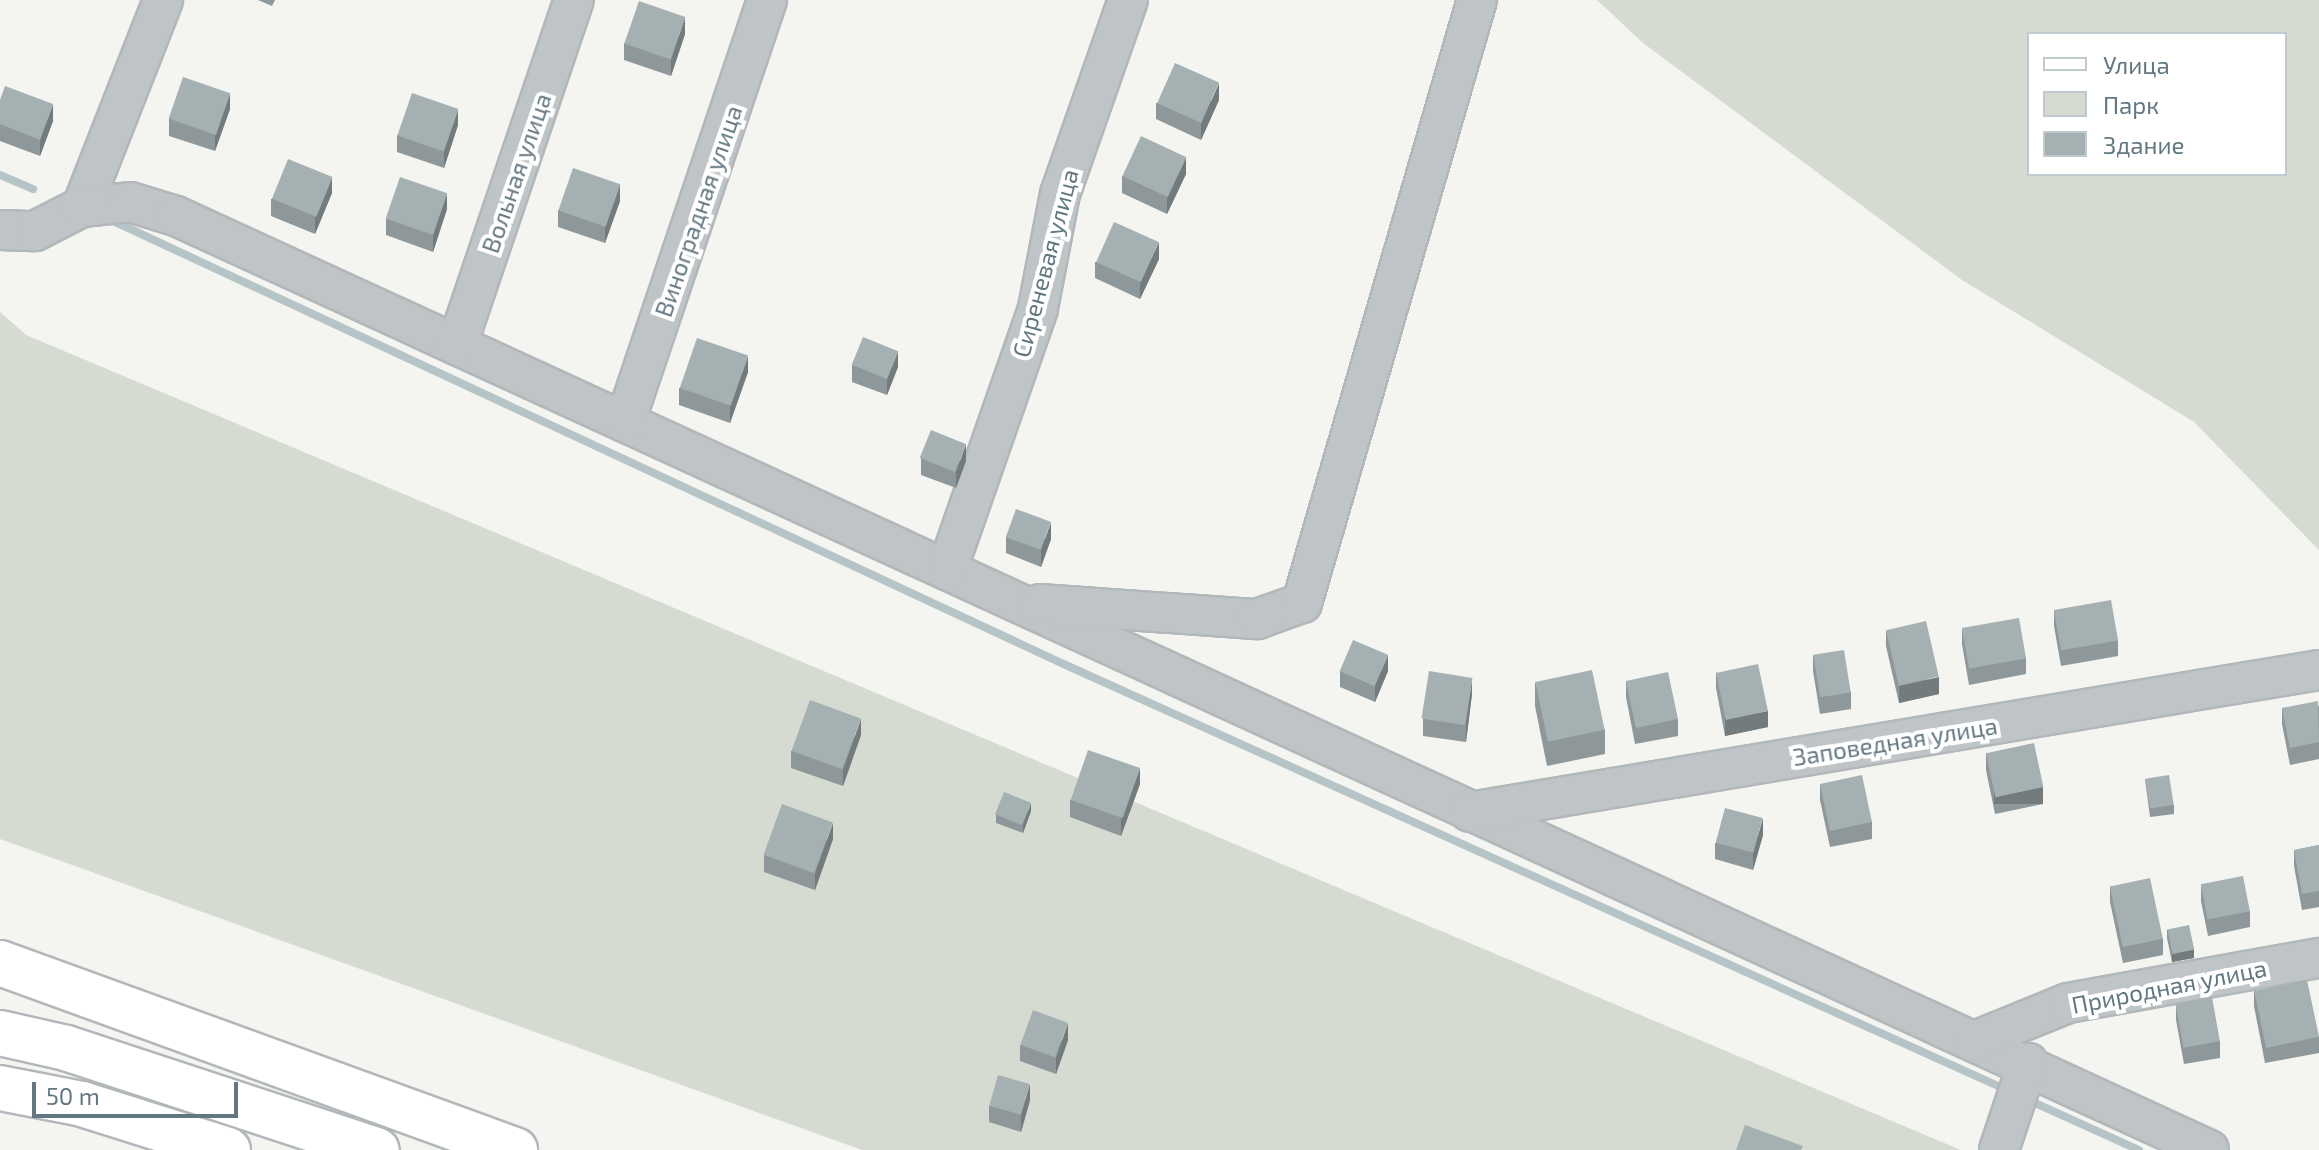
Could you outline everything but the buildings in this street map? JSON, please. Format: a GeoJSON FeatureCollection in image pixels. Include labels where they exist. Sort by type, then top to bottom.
{"type":"FeatureCollection","features":[{"type":"Feature","properties":{"kind":"main road"},"geometry":{"type":"LineString","coordinates":[[0,963],[515,1150]]}},
{"type":"Feature","properties":{"kind":"main road"},"geometry":{"type":"LineString","coordinates":[[0,1033],[77,1051],[377,1150]]}},
{"type":"Feature","properties":{"kind":"main road"},"geometry":{"type":"LineString","coordinates":[[0,1088],[82,1104],[227,1150]]}},
{"type":"Feature","properties":{"kind":"street"},"geometry":{"type":"LineString","coordinates":[[82,207],[163,0]]}},
{"type":"Feature","properties":{"kind":"street","name":"Вольная улица"},"geometry":{"type":"LineString","coordinates":[[457,345],[574,0]]}},
{"type":"Feature","properties":{"kind":"street","name":"Виноградная улица"},"geometry":{"type":"LineString","coordinates":[[625,422],[767,0]]}},
{"type":"Feature","properties":{"kind":"street","name":"Сиреневая улица"},"geometry":{"type":"LineString","coordinates":[[947,570],[1038,308],[1060,194],[1128,0]]}},
{"type":"Feature","properties":{"kind":"street"},"geometry":{"type":"LineString","coordinates":[[1017,603],[1257,619],[1302,603],[1477,0]]}},
{"type":"Feature","properties":{"kind":"street"},"geometry":{"type":"LineString","coordinates":[[0,230],[35,231],[82,207],[130,202],[176,216],[1470,812],[1977,1040],[2021,1085],[2209,1150]]}},
{"type":"Feature","properties":{"kind":"street","name":"Заповедная улица"},"geometry":{"type":"LineString","coordinates":[[1470,812],[2319,670]]}},
{"type":"Feature","properties":{"kind":"street","name":"Природная улица"},"geometry":{"type":"LineString","coordinates":[[1977,1040],[2068,1003],[2319,958]]}},
{"type":"Feature","properties":{"kind":"street"},"geometry":{"type":"LineString","coordinates":[[1999,1150],[2021,1085]]}},
{"type":"Feature","properties":{"kind":"green space"},"geometry":{"type":"Polygon","coordinates":[[[1597,0],[2319,0],[2319,550],[2194,422],[1962,280],[1643,43],[1597,0]]]}},
{"type":"Feature","properties":{"kind":"green space"},"geometry":{"type":"Polygon","coordinates":[[[0,312],[26,335],[1961,1150],[862,1150],[0,839],[0,312]]]}},
{"type":"Feature","properties":{"kind":"waterway"},"geometry":{"type":"LineString","coordinates":[[0,175],[33,189]]}},
{"type":"Feature","properties":{"kind":"waterway"},"geometry":{"type":"LineString","coordinates":[[111,220],[1068,666],[2007,1090]]}},
{"type":"Feature","properties":{"kind":"waterway"},"geometry":{"type":"LineString","coordinates":[[2026,1099],[2139,1150]]}}]}
